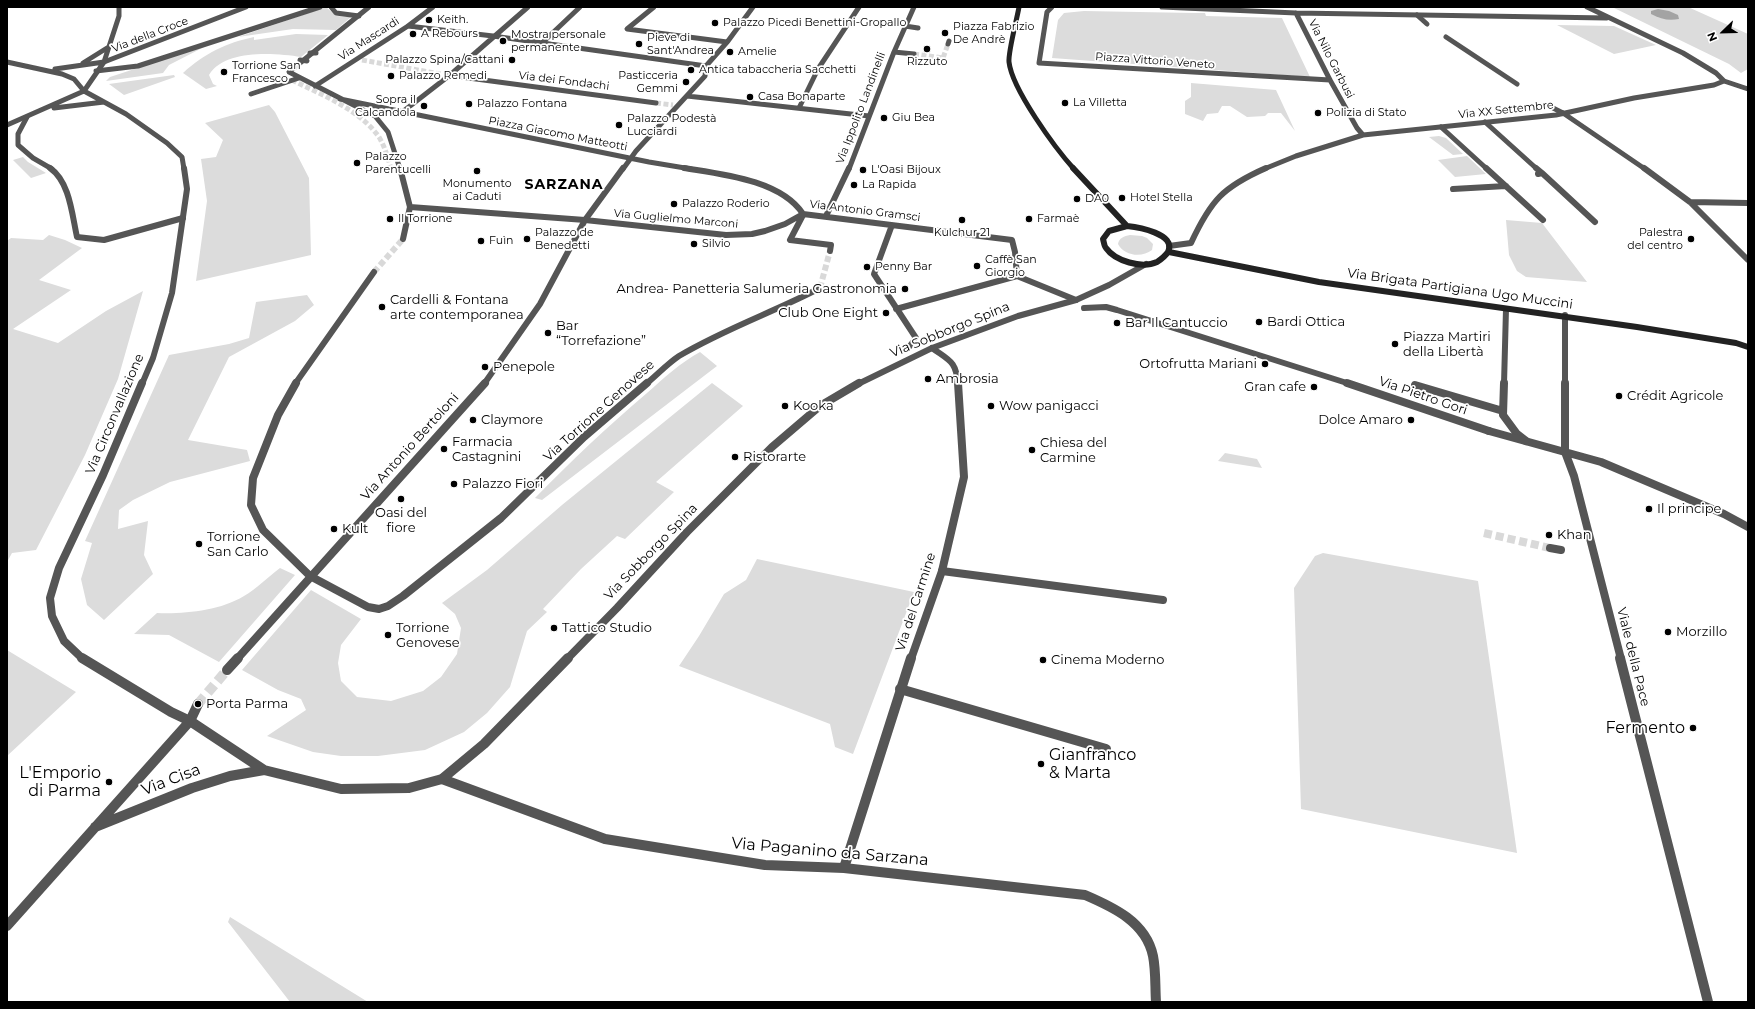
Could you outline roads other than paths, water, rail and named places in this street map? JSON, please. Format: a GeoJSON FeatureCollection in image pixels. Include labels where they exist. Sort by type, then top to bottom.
{"type":"FeatureCollection","features":[{"type":"Feature","properties":{"kind":"main road"},"geometry":{"type":"LineString","coordinates":[[1019,7],[1010,61],[1016,83],[1041,125],[1061,154],[1127,226]]}},
{"type":"Feature","properties":{"kind":"main road"},"geometry":{"type":"LineString","coordinates":[[1127,226],[1138,227],[1154,231],[1166,239],[1169,249],[1164,258],[1156,262],[1146,264],[1127,262],[1118,259],[1106,250],[1103,245],[1103,240],[1105,234],[1110,230],[1127,226]]}},
{"type":"Feature","properties":{"kind":"main road","name":"Via Brigata Partigiana Ugo Muccini"},"geometry":{"type":"LineString","coordinates":[[1169,249],[1248,269],[1340,285],[1506,309],[1565,315],[1736,343]]}},
{"type":"Feature","properties":{"kind":"street"},"geometry":{"type":"LineString","coordinates":[[7,125],[84,91],[96,71],[104,62],[118,16],[119,7]]}},
{"type":"Feature","properties":{"kind":"street","name":"Via della Croce"},"geometry":{"type":"LineString","coordinates":[[104,62],[246,7]]}},
{"type":"Feature","properties":{"kind":"street"},"geometry":{"type":"LineString","coordinates":[[96,71],[138,66],[320,7]]}},
{"type":"Feature","properties":{"kind":"street"},"geometry":{"type":"LineString","coordinates":[[331,7],[336,13],[359,16]]}},
{"type":"Feature","properties":{"kind":"street"},"geometry":{"type":"LineString","coordinates":[[300,78],[289,72],[369,7]]}},
{"type":"Feature","properties":{"kind":"street","name":"Via Mascardi"},"geometry":{"type":"LineString","coordinates":[[315,86],[360,60],[433,7]]}},
{"type":"Feature","properties":{"kind":"street"},"geometry":{"type":"LineString","coordinates":[[401,113],[528,7]]}},
{"type":"Feature","properties":{"kind":"street"},"geometry":{"type":"LineString","coordinates":[[542,43],[580,7]]}},
{"type":"Feature","properties":{"kind":"street"},"geometry":{"type":"LineString","coordinates":[[654,7],[627,28],[727,42]]}},
{"type":"Feature","properties":{"kind":"street","name":"Piazza Giacomo Matteotti"},"geometry":{"type":"LineString","coordinates":[[585,220],[636,151],[675,105],[687,96],[705,76],[706,66],[727,42],[753,7]]}},
{"type":"Feature","properties":{"kind":"street"},"geometry":{"type":"LineString","coordinates":[[799,108],[818,69],[859,7]]}},
{"type":"Feature","properties":{"kind":"street","name":"Via Ippolito Landinelli"},"geometry":{"type":"LineString","coordinates":[[826,216],[854,158],[894,52],[914,7]]}},
{"type":"Feature","properties":{"kind":"street","name":"Piazza Vittorio Veneto"},"geometry":{"type":"LineString","coordinates":[[1052,7],[1047,12],[1039,63],[1330,80]]}},
{"type":"Feature","properties":{"kind":"street"},"geometry":{"type":"LineString","coordinates":[[1162,7],[1194,7],[1296,13]]}},
{"type":"Feature","properties":{"kind":"street"},"geometry":{"type":"LineString","coordinates":[[1587,7],[1702,63],[1722,76],[1724,80],[1748,89]]}},
{"type":"Feature","properties":{"kind":"street"},"geometry":{"type":"LineString","coordinates":[[1402,14],[1405,10]]}},
{"type":"Feature","properties":{"kind":"street","name":"Via Nilo Garbusi"},"geometry":{"type":"LineString","coordinates":[[1363,135],[1357,128],[1330,80],[1296,13],[1609,18]]}},
{"type":"Feature","properties":{"kind":"street"},"geometry":{"type":"LineString","coordinates":[[1417,15],[1427,24]]}},
{"type":"Feature","properties":{"kind":"street"},"geometry":{"type":"LineString","coordinates":[[408,26],[494,36],[706,66]]}},
{"type":"Feature","properties":{"kind":"street"},"geometry":{"type":"LineString","coordinates":[[905,26],[918,28]]}},
{"type":"Feature","properties":{"kind":"street"},"geometry":{"type":"LineString","coordinates":[[1446,36],[1517,84]]}},
{"type":"Feature","properties":{"kind":"street"},"geometry":{"type":"LineString","coordinates":[[77,66],[108,48]]}},
{"type":"Feature","properties":{"kind":"street"},"geometry":{"type":"LineString","coordinates":[[894,52],[914,54]]}},
{"type":"Feature","properties":{"kind":"street"},"geometry":{"type":"LineString","coordinates":[[300,62],[307,61]]}},
{"type":"Feature","properties":{"kind":"street"},"geometry":{"type":"LineString","coordinates":[[7,62],[44,69],[65,69],[104,62]]}},
{"type":"Feature","properties":{"kind":"street","name":"Via Circonvallazione"},"geometry":{"type":"LineString","coordinates":[[44,69],[62,74],[74,80],[84,91],[126,114],[167,143],[182,157],[187,189],[183,218],[172,293],[153,358],[103,475],[59,568],[50,598],[52,616],[64,642],[84,660],[171,712],[190,721]]}},
{"type":"Feature","properties":{"kind":"street","name":"Via dei Fondachi"},"geometry":{"type":"LineString","coordinates":[[448,75],[656,103]]}},
{"type":"Feature","properties":{"kind":"street"},"geometry":{"type":"LineString","coordinates":[[251,94],[300,78]]}},
{"type":"Feature","properties":{"kind":"street","name":"Piazza Giacomo Matteotti"},"geometry":{"type":"LineString","coordinates":[[300,78],[375,116],[388,132],[397,156],[410,207],[403,238]]}},
{"type":"Feature","properties":{"kind":"street","name":"Via XX Settembre"},"geometry":{"type":"LineString","coordinates":[[1169,249],[1191,243],[1212,204],[1233,186],[1260,171],[1322,147],[1363,135],[1563,114],[1642,97],[1714,85],[1724,80]]}},
{"type":"Feature","properties":{"kind":"street"},"geometry":{"type":"LineString","coordinates":[[687,96],[869,116]]}},
{"type":"Feature","properties":{"kind":"street","name":"Piazza Giacomo Matteotti"},"geometry":{"type":"LineString","coordinates":[[340,99],[401,113],[631,159]]}},
{"type":"Feature","properties":{"kind":"street"},"geometry":{"type":"LineString","coordinates":[[38,112],[75,104],[104,102]]}},
{"type":"Feature","properties":{"kind":"street"},"geometry":{"type":"LineString","coordinates":[[1547,105],[1632,159],[1690,202],[1748,260]]}},
{"type":"Feature","properties":{"kind":"street"},"geometry":{"type":"LineString","coordinates":[[27,117],[18,134],[18,145],[32,158],[52,169],[60,177],[68,198],[76,237],[104,240],[183,218]]}},
{"type":"Feature","properties":{"kind":"street"},"geometry":{"type":"LineString","coordinates":[[1485,122],[1595,222]]}},
{"type":"Feature","properties":{"kind":"street"},"geometry":{"type":"LineString","coordinates":[[1441,127],[1543,220]]}},
{"type":"Feature","properties":{"kind":"street","name":"Via Antonio Gramsci"},"geometry":{"type":"LineString","coordinates":[[631,159],[712,171],[752,182],[789,198],[796,203],[803,214],[1012,240],[1015,252],[1017,276]]}},
{"type":"Feature","properties":{"kind":"street"},"geometry":{"type":"LineString","coordinates":[[1496,177],[1505,176]]}},
{"type":"Feature","properties":{"kind":"street"},"geometry":{"type":"LineString","coordinates":[[1453,189],[1506,186]]}},
{"type":"Feature","properties":{"kind":"street"},"geometry":{"type":"LineString","coordinates":[[1690,202],[1748,203]]}},
{"type":"Feature","properties":{"kind":"street"},"geometry":{"type":"LineString","coordinates":[[410,207],[585,220]]}},
{"type":"Feature","properties":{"kind":"street"},"geometry":{"type":"LineString","coordinates":[[803,214],[790,240],[831,246],[830,251]]}},
{"type":"Feature","properties":{"kind":"street","name":"Via Guglielmo Marconi"},"geometry":{"type":"LineString","coordinates":[[585,220],[710,234],[737,235],[765,231],[785,224],[803,214]]}},
{"type":"Feature","properties":{"kind":"street","name":"Via Antonio Bertoloni"},"geometry":{"type":"LineString","coordinates":[[227,670],[310,576],[490,378],[540,304],[585,220]]}},
{"type":"Feature","properties":{"kind":"street"},"geometry":{"type":"LineString","coordinates":[[892,225],[874,274],[916,338],[910,347]]}},
{"type":"Feature","properties":{"kind":"street","name":"Via Sobborgo Spina"},"geometry":{"type":"LineString","coordinates":[[190,721],[264,770],[342,789],[409,788],[442,779],[484,744],[612,613],[687,532],[772,447],[820,406],[863,381],[932,348],[1018,316],[1076,300],[1109,285],[1146,264]]}},
{"type":"Feature","properties":{"kind":"street","name":"Via Torrione Genovese"},"geometry":{"type":"LineString","coordinates":[[374,272],[299,377],[278,415],[253,478],[251,505],[263,530],[310,576],[368,607],[379,608],[388,606],[421,583],[501,518],[584,437],[678,357],[733,328],[789,304],[820,288]]}},
{"type":"Feature","properties":{"kind":"street"},"geometry":{"type":"LineString","coordinates":[[896,309],[1017,276],[1076,300]]}},
{"type":"Feature","properties":{"kind":"street","name":"Via Pietro Gori"},"geometry":{"type":"LineString","coordinates":[[1084,308],[1106,307],[1117,310],[1299,367],[1489,431],[1601,462],[1724,514],[1748,527]]}},
{"type":"Feature","properties":{"kind":"street"},"geometry":{"type":"LineString","coordinates":[[1506,309],[1503,416],[1517,434],[1528,442]]}},
{"type":"Feature","properties":{"kind":"street","name":"Viale della Pace"},"geometry":{"type":"LineString","coordinates":[[1565,315],[1566,452],[1578,492],[1708,1002]]}},
{"type":"Feature","properties":{"kind":"street"},"geometry":{"type":"LineString","coordinates":[[1736,343],[1748,346]]}},
{"type":"Feature","properties":{"kind":"street","name":"Via del Carmine"},"geometry":{"type":"LineString","coordinates":[[844,868],[900,690],[942,571],[964,477],[957,370],[953,363],[932,348]]}},
{"type":"Feature","properties":{"kind":"street"},"geometry":{"type":"LineString","coordinates":[[1415,384],[1503,411]]}},
{"type":"Feature","properties":{"kind":"street"},"geometry":{"type":"LineString","coordinates":[[1550,548],[1561,550]]}},
{"type":"Feature","properties":{"kind":"street"},"geometry":{"type":"LineString","coordinates":[[942,571],[1163,600]]}},
{"type":"Feature","properties":{"kind":"street"},"geometry":{"type":"LineString","coordinates":[[900,690],[1106,748]]}},
{"type":"Feature","properties":{"kind":"street","name":"Via Cisa"},"geometry":{"type":"LineString","coordinates":[[7,926],[92,828],[190,721],[198,704]]}},
{"type":"Feature","properties":{"kind":"street","name":"Via Cisa"},"geometry":{"type":"LineString","coordinates":[[92,828],[192,788],[230,776],[264,770]]}},
{"type":"Feature","properties":{"kind":"street","name":"Via Paganino da Sarzana"},"geometry":{"type":"LineString","coordinates":[[442,779],[605,839],[765,865],[844,868],[1085,895],[1118,909],[1136,925],[1151,951],[1156,1002]]}},
{"type":"Feature","properties":{"kind":"tunnel"},"geometry":{"type":"LineString","coordinates":[[914,54],[943,58],[948,44]]}},
{"type":"Feature","properties":{"kind":"tunnel"},"geometry":{"type":"LineString","coordinates":[[362,60],[446,75]]}},
{"type":"Feature","properties":{"kind":"tunnel"},"geometry":{"type":"LineString","coordinates":[[292,80],[327,97],[361,118],[379,137],[385,149],[391,169]]}},
{"type":"Feature","properties":{"kind":"tunnel"},"geometry":{"type":"LineString","coordinates":[[656,103],[673,105]]}},
{"type":"Feature","properties":{"kind":"tunnel"},"geometry":{"type":"LineString","coordinates":[[374,272],[403,239]]}},
{"type":"Feature","properties":{"kind":"tunnel"},"geometry":{"type":"LineString","coordinates":[[820,288],[830,251]]}},
{"type":"Feature","properties":{"kind":"tunnel"},"geometry":{"type":"LineString","coordinates":[[1484,533],[1550,548]]}},
{"type":"Feature","properties":{"kind":"tunnel"},"geometry":{"type":"LineString","coordinates":[[198,704],[227,670]]}},
{"type":"Feature","properties":{"kind":"place","name":"Keith."},"geometry":{"type":"Point","coordinates":[429,20]}},
{"type":"Feature","properties":{"kind":"place","name":"Palazzo Picedi Benettini-Gropallo"},"geometry":{"type":"Point","coordinates":[715,23]}},
{"type":"Feature","properties":{"kind":"place","name":"Piazza Fabrizio De Andrè"},"geometry":{"type":"Point","coordinates":[945,33]}},
{"type":"Feature","properties":{"kind":"place","name":"A Rebours"},"geometry":{"type":"Point","coordinates":[413,34]}},
{"type":"Feature","properties":{"kind":"place","name":"Mostra personale permanente"},"geometry":{"type":"Point","coordinates":[503,41]}},
{"type":"Feature","properties":{"kind":"place","name":"Pieve di Sant'Andrea"},"geometry":{"type":"Point","coordinates":[639,44]}},
{"type":"Feature","properties":{"kind":"place","name":"Rizzuto"},"geometry":{"type":"Point","coordinates":[927,49]}},
{"type":"Feature","properties":{"kind":"place","name":"Amelie"},"geometry":{"type":"Point","coordinates":[730,52]}},
{"type":"Feature","properties":{"kind":"place","name":"Palazzo Spina/Cattani"},"geometry":{"type":"Point","coordinates":[512,60]}},
{"type":"Feature","properties":{"kind":"place","name":"Antica tabaccheria Sacchetti"},"geometry":{"type":"Point","coordinates":[691,70]}},
{"type":"Feature","properties":{"kind":"place","name":"Torrione San Francesco"},"geometry":{"type":"Point","coordinates":[224,72]}},
{"type":"Feature","properties":{"kind":"place","name":"Palazzo Remedi"},"geometry":{"type":"Point","coordinates":[391,76]}},
{"type":"Feature","properties":{"kind":"place","name":"Pasticceria Gemmi"},"geometry":{"type":"Point","coordinates":[686,82]}},
{"type":"Feature","properties":{"kind":"place","name":"Casa Bonaparte"},"geometry":{"type":"Point","coordinates":[750,97]}},
{"type":"Feature","properties":{"kind":"place","name":"La Villetta"},"geometry":{"type":"Point","coordinates":[1065,103]}},
{"type":"Feature","properties":{"kind":"place","name":"Palazzo Fontana"},"geometry":{"type":"Point","coordinates":[469,104]}},
{"type":"Feature","properties":{"kind":"place","name":"Sopra il Calcandola"},"geometry":{"type":"Point","coordinates":[424,106]}},
{"type":"Feature","properties":{"kind":"place","name":"Polizia di Stato"},"geometry":{"type":"Point","coordinates":[1318,113]}},
{"type":"Feature","properties":{"kind":"place","name":"Giu Bea"},"geometry":{"type":"Point","coordinates":[884,118]}},
{"type":"Feature","properties":{"kind":"place","name":"Palazzo Podestà Lucciardi"},"geometry":{"type":"Point","coordinates":[619,125]}},
{"type":"Feature","properties":{"kind":"place","name":"Palazzo Parentucelli"},"geometry":{"type":"Point","coordinates":[357,163]}},
{"type":"Feature","properties":{"kind":"place","name":"L'Oasi Bijoux"},"geometry":{"type":"Point","coordinates":[863,170]}},
{"type":"Feature","properties":{"kind":"place","name":"Monumento ai Caduti"},"geometry":{"type":"Point","coordinates":[477,171]}},
{"type":"Feature","properties":{"kind":"place","name":"La Rapida"},"geometry":{"type":"Point","coordinates":[854,185]}},
{"type":"Feature","properties":{"kind":"place","name":"Hotel Stella"},"geometry":{"type":"Point","coordinates":[1122,198]}},
{"type":"Feature","properties":{"kind":"place","name":"DA0"},"geometry":{"type":"Point","coordinates":[1077,199]}},
{"type":"Feature","properties":{"kind":"place","name":"Palazzo Roderio"},"geometry":{"type":"Point","coordinates":[674,204]}},
{"type":"Feature","properties":{"kind":"place","name":"Il Torrione"},"geometry":{"type":"Point","coordinates":[390,219]}},
{"type":"Feature","properties":{"kind":"place","name":"Farmaè"},"geometry":{"type":"Point","coordinates":[1029,219]}},
{"type":"Feature","properties":{"kind":"place","name":"Kulchur 21"},"geometry":{"type":"Point","coordinates":[962,220]}},
{"type":"Feature","properties":{"kind":"place","name":"Palazzo de Benedetti"},"geometry":{"type":"Point","coordinates":[527,239]}},
{"type":"Feature","properties":{"kind":"place","name":"Palestra del centro"},"geometry":{"type":"Point","coordinates":[1691,239]}},
{"type":"Feature","properties":{"kind":"place","name":"Fuìn"},"geometry":{"type":"Point","coordinates":[481,241]}},
{"type":"Feature","properties":{"kind":"place","name":"Silvio"},"geometry":{"type":"Point","coordinates":[694,244]}},
{"type":"Feature","properties":{"kind":"place","name":"Caffè San Giorgio"},"geometry":{"type":"Point","coordinates":[977,266]}},
{"type":"Feature","properties":{"kind":"place","name":"Penny Bar"},"geometry":{"type":"Point","coordinates":[867,267]}},
{"type":"Feature","properties":{"kind":"place","name":"Andrea- Panetteria Salumeria Gastronomia"},"geometry":{"type":"Point","coordinates":[905,289]}},
{"type":"Feature","properties":{"kind":"place","name":"Cardelli & Fontana arte contemporanea"},"geometry":{"type":"Point","coordinates":[382,307]}},
{"type":"Feature","properties":{"kind":"place","name":"Club One Eight"},"geometry":{"type":"Point","coordinates":[886,313]}},
{"type":"Feature","properties":{"kind":"place","name":"Bardi Ottica"},"geometry":{"type":"Point","coordinates":[1259,322]}},
{"type":"Feature","properties":{"kind":"place","name":"Bar Il Cantuccio"},"geometry":{"type":"Point","coordinates":[1117,323]}},
{"type":"Feature","properties":{"kind":"place","name":"Bar “Torrefazione”"},"geometry":{"type":"Point","coordinates":[548,333]}},
{"type":"Feature","properties":{"kind":"place","name":"Piazza Martiri della Libertà"},"geometry":{"type":"Point","coordinates":[1395,344]}},
{"type":"Feature","properties":{"kind":"place","name":"Ortofrutta Mariani"},"geometry":{"type":"Point","coordinates":[1265,364]}},
{"type":"Feature","properties":{"kind":"place","name":"Penepole"},"geometry":{"type":"Point","coordinates":[485,367]}},
{"type":"Feature","properties":{"kind":"place","name":"Ambrosia"},"geometry":{"type":"Point","coordinates":[928,379]}},
{"type":"Feature","properties":{"kind":"place","name":"Gran cafe"},"geometry":{"type":"Point","coordinates":[1314,387]}},
{"type":"Feature","properties":{"kind":"place","name":"Crédit Agricole"},"geometry":{"type":"Point","coordinates":[1619,396]}},
{"type":"Feature","properties":{"kind":"place","name":"Kooka"},"geometry":{"type":"Point","coordinates":[785,406]}},
{"type":"Feature","properties":{"kind":"place","name":"Wow panigacci"},"geometry":{"type":"Point","coordinates":[991,406]}},
{"type":"Feature","properties":{"kind":"place","name":"Claymore"},"geometry":{"type":"Point","coordinates":[473,420]}},
{"type":"Feature","properties":{"kind":"place","name":"Dolce Amaro"},"geometry":{"type":"Point","coordinates":[1411,420]}},
{"type":"Feature","properties":{"kind":"place","name":"Farmacia Castagnini"},"geometry":{"type":"Point","coordinates":[444,449]}},
{"type":"Feature","properties":{"kind":"place","name":"Chiesa del Carmine"},"geometry":{"type":"Point","coordinates":[1032,450]}},
{"type":"Feature","properties":{"kind":"place","name":"Ristorarte"},"geometry":{"type":"Point","coordinates":[735,457]}},
{"type":"Feature","properties":{"kind":"place","name":"Palazzo Fiori"},"geometry":{"type":"Point","coordinates":[454,484]}},
{"type":"Feature","properties":{"kind":"place","name":"Oasi del fiore"},"geometry":{"type":"Point","coordinates":[401,499]}},
{"type":"Feature","properties":{"kind":"place","name":"Il principe"},"geometry":{"type":"Point","coordinates":[1649,509]}},
{"type":"Feature","properties":{"kind":"place","name":"Kult"},"geometry":{"type":"Point","coordinates":[334,529]}},
{"type":"Feature","properties":{"kind":"place","name":"Khan"},"geometry":{"type":"Point","coordinates":[1549,535]}},
{"type":"Feature","properties":{"kind":"place","name":"Torrione San Carlo"},"geometry":{"type":"Point","coordinates":[199,544]}},
{"type":"Feature","properties":{"kind":"place","name":"Tattico Studio"},"geometry":{"type":"Point","coordinates":[554,628]}},
{"type":"Feature","properties":{"kind":"place","name":"Morzillo"},"geometry":{"type":"Point","coordinates":[1668,632]}},
{"type":"Feature","properties":{"kind":"place","name":"Torrione Genovese"},"geometry":{"type":"Point","coordinates":[388,635]}},
{"type":"Feature","properties":{"kind":"place","name":"Cinema Moderno"},"geometry":{"type":"Point","coordinates":[1043,660]}},
{"type":"Feature","properties":{"kind":"place","name":"Porta Parma"},"geometry":{"type":"Point","coordinates":[198,704]}},
{"type":"Feature","properties":{"kind":"place","name":"Fermento"},"geometry":{"type":"Point","coordinates":[1693,728]}},
{"type":"Feature","properties":{"kind":"place","name":"Gianfranco & Marta"},"geometry":{"type":"Point","coordinates":[1041,764]}},
{"type":"Feature","properties":{"kind":"place","name":"L'Emporio di Parma"},"geometry":{"type":"Point","coordinates":[109,782]}},
{"type":"Feature","properties":{"kind":"district","name":"SARZANA"},"geometry":{"type":"Point","coordinates":[564,185]}}]}
